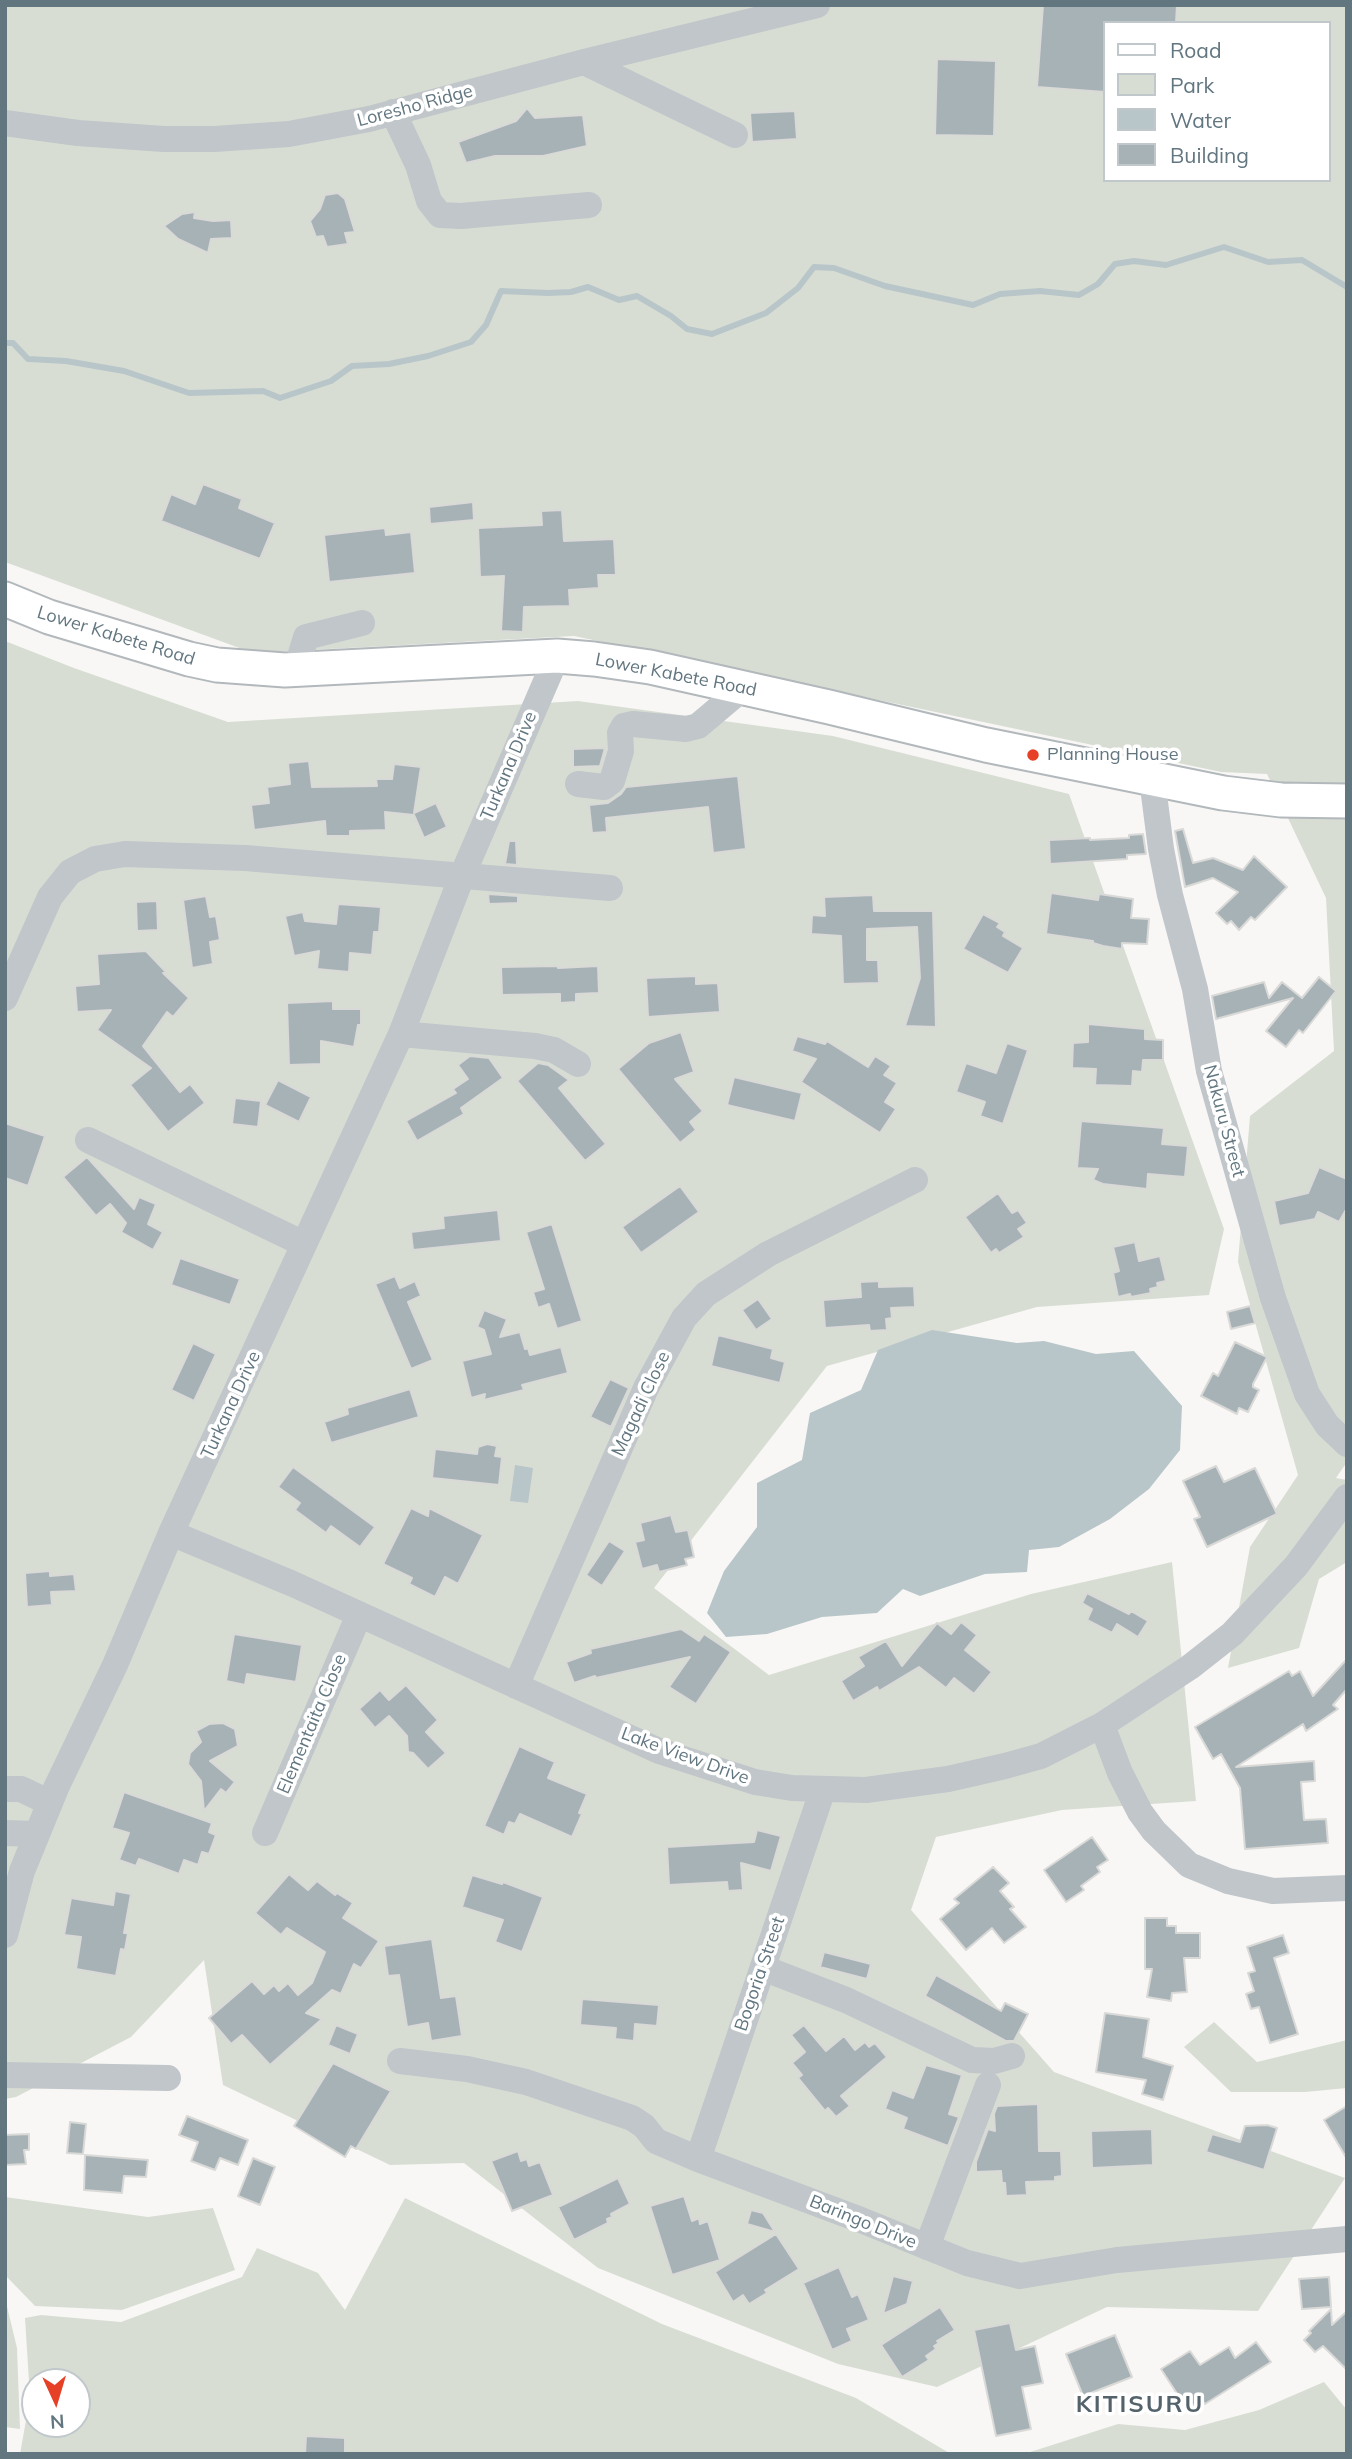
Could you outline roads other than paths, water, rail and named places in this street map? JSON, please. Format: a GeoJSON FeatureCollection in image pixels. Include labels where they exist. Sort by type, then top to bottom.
{"type":"FeatureCollection","features":[{"type":"Feature","properties":{"kind":"main road","name":"Lower Kabete Road"},"geometry":{"type":"LineString","coordinates":[[5,599],[49,617],[189,659],[250,669],[296,670],[556,656],[594,659],[650,667],[986,745],[1223,793],[1281,800],[1347,801]]}},
{"type":"Feature","properties":{"kind":"street","name":"Loresho Ridge"},"geometry":{"type":"LineString","coordinates":[[5,123],[78,133],[164,139],[214,139],[306,132],[817,5]]}},
{"type":"Feature","properties":{"kind":"street"},"geometry":{"type":"LineString","coordinates":[[584,62],[735,135]]}},
{"type":"Feature","properties":{"kind":"street"},"geometry":{"type":"LineString","coordinates":[[393,112],[418,165],[429,201],[440,215],[461,216],[589,205]]}},
{"type":"Feature","properties":{"kind":"street"},"geometry":{"type":"LineString","coordinates":[[296,670],[306,637],[362,623]]}},
{"type":"Feature","properties":{"kind":"street","name":"Turkana Drive"},"geometry":{"type":"LineString","coordinates":[[5,1935],[14,1871],[37,1834],[401,1034],[462,876],[556,656]]}},
{"type":"Feature","properties":{"kind":"street"},"geometry":{"type":"LineString","coordinates":[[579,784],[604,787],[612,781],[621,751],[620,733],[624,726],[633,724],[686,729],[698,726],[743,688]]}},
{"type":"Feature","properties":{"kind":"street","name":"Nakuru Street"},"geometry":{"type":"LineString","coordinates":[[1152,779],[1165,872],[1195,989],[1209,1072],[1273,1298],[1307,1394],[1327,1425],[1347,1444]]}},
{"type":"Feature","properties":{"kind":"street"},"geometry":{"type":"LineString","coordinates":[[5,998],[50,897],[70,872],[95,859],[125,854],[246,858],[610,888]]}},
{"type":"Feature","properties":{"kind":"street"},"geometry":{"type":"LineString","coordinates":[[401,1034],[534,1046],[554,1050],[578,1064]]}},
{"type":"Feature","properties":{"kind":"street"},"geometry":{"type":"LineString","coordinates":[[88,1140],[304,1244]]}},
{"type":"Feature","properties":{"kind":"street","name":"Magadi Close"},"geometry":{"type":"LineString","coordinates":[[516,1686],[646,1388],[684,1318],[706,1294],[768,1254],[915,1180]]}},
{"type":"Feature","properties":{"kind":"street","name":"Lake View Drive"},"geometry":{"type":"LineString","coordinates":[[172,1533],[293,1584],[659,1751],[755,1782],[792,1788],[866,1790],[948,1779],[1041,1756],[1102,1725],[1190,1667],[1232,1634],[1296,1566],[1347,1497]]}},
{"type":"Feature","properties":{"kind":"street","name":"Elementaita Close"},"geometry":{"type":"LineString","coordinates":[[265,1833],[359,1615]]}},
{"type":"Feature","properties":{"kind":"street"},"geometry":{"type":"LineString","coordinates":[[1102,1725],[1120,1773],[1140,1812],[1154,1831],[1189,1865],[1228,1881],[1273,1891],[1347,1888]]}},
{"type":"Feature","properties":{"kind":"street"},"geometry":{"type":"LineString","coordinates":[[5,1789],[21,1789],[50,1803]]}},
{"type":"Feature","properties":{"kind":"street","name":"Bogoria Street"},"geometry":{"type":"LineString","coordinates":[[698,2159],[823,1789]]}},
{"type":"Feature","properties":{"kind":"street"},"geometry":{"type":"LineString","coordinates":[[5,1833],[37,1834]]}},
{"type":"Feature","properties":{"kind":"street"},"geometry":{"type":"LineString","coordinates":[[763,1968],[846,2000],[972,2060],[994,2061],[1012,2056]]}},
{"type":"Feature","properties":{"kind":"street","name":"Baringo Drive"},"geometry":{"type":"LineString","coordinates":[[400,2061],[455,2067],[526,2082],[639,2121],[656,2141],[698,2159],[967,2263],[1020,2276],[1117,2260],[1347,2239]]}},
{"type":"Feature","properties":{"kind":"street"},"geometry":{"type":"LineString","coordinates":[[5,2075],[168,2078]]}},
{"type":"Feature","properties":{"kind":"street"},"geometry":{"type":"LineString","coordinates":[[926,2247],[988,2085]]}},
{"type":"Feature","properties":{"kind":"water"},"geometry":{"type":"Polygon","coordinates":[[[932,1330],[1017,1343],[1044,1341],[1096,1354],[1134,1351],[1182,1406],[1180,1450],[1149,1489],[1110,1519],[1059,1547],[1029,1550],[1027,1572],[985,1574],[920,1596],[903,1589],[877,1613],[822,1617],[767,1634],[726,1637],[707,1613],[724,1571],[757,1527],[757,1483],[802,1460],[810,1413],[861,1390],[878,1350],[932,1330]]]}},
{"type":"Feature","properties":{"kind":"water"},"geometry":{"type":"Polygon","coordinates":[[[515,1465],[533,1468],[528,1503],[510,1501],[515,1465]]]}},
{"type":"Feature","properties":{"kind":"waterway"},"geometry":{"type":"LineString","coordinates":[[5,343],[13,343],[28,359],[66,361],[124,371],[189,393],[263,391],[280,398],[331,381],[352,366],[389,364],[428,356],[471,342],[486,325],[501,291],[571,292],[588,287],[619,300],[637,296],[687,329],[712,334],[766,313],[798,288],[814,267],[834,268],[885,286],[973,305],[1000,294],[1040,291],[1079,295],[1098,284],[1115,264],[1134,261],[1166,265],[1224,247],[1268,262],[1302,260],[1347,287]]}},
{"type":"Feature","properties":{"kind":"place","name":"Planning House"},"geometry":{"type":"Point","coordinates":[1033,755]}},
{"type":"Feature","properties":{"kind":"district","name":"KITISURU"},"geometry":{"type":"Point","coordinates":[1140,2405]}}]}
